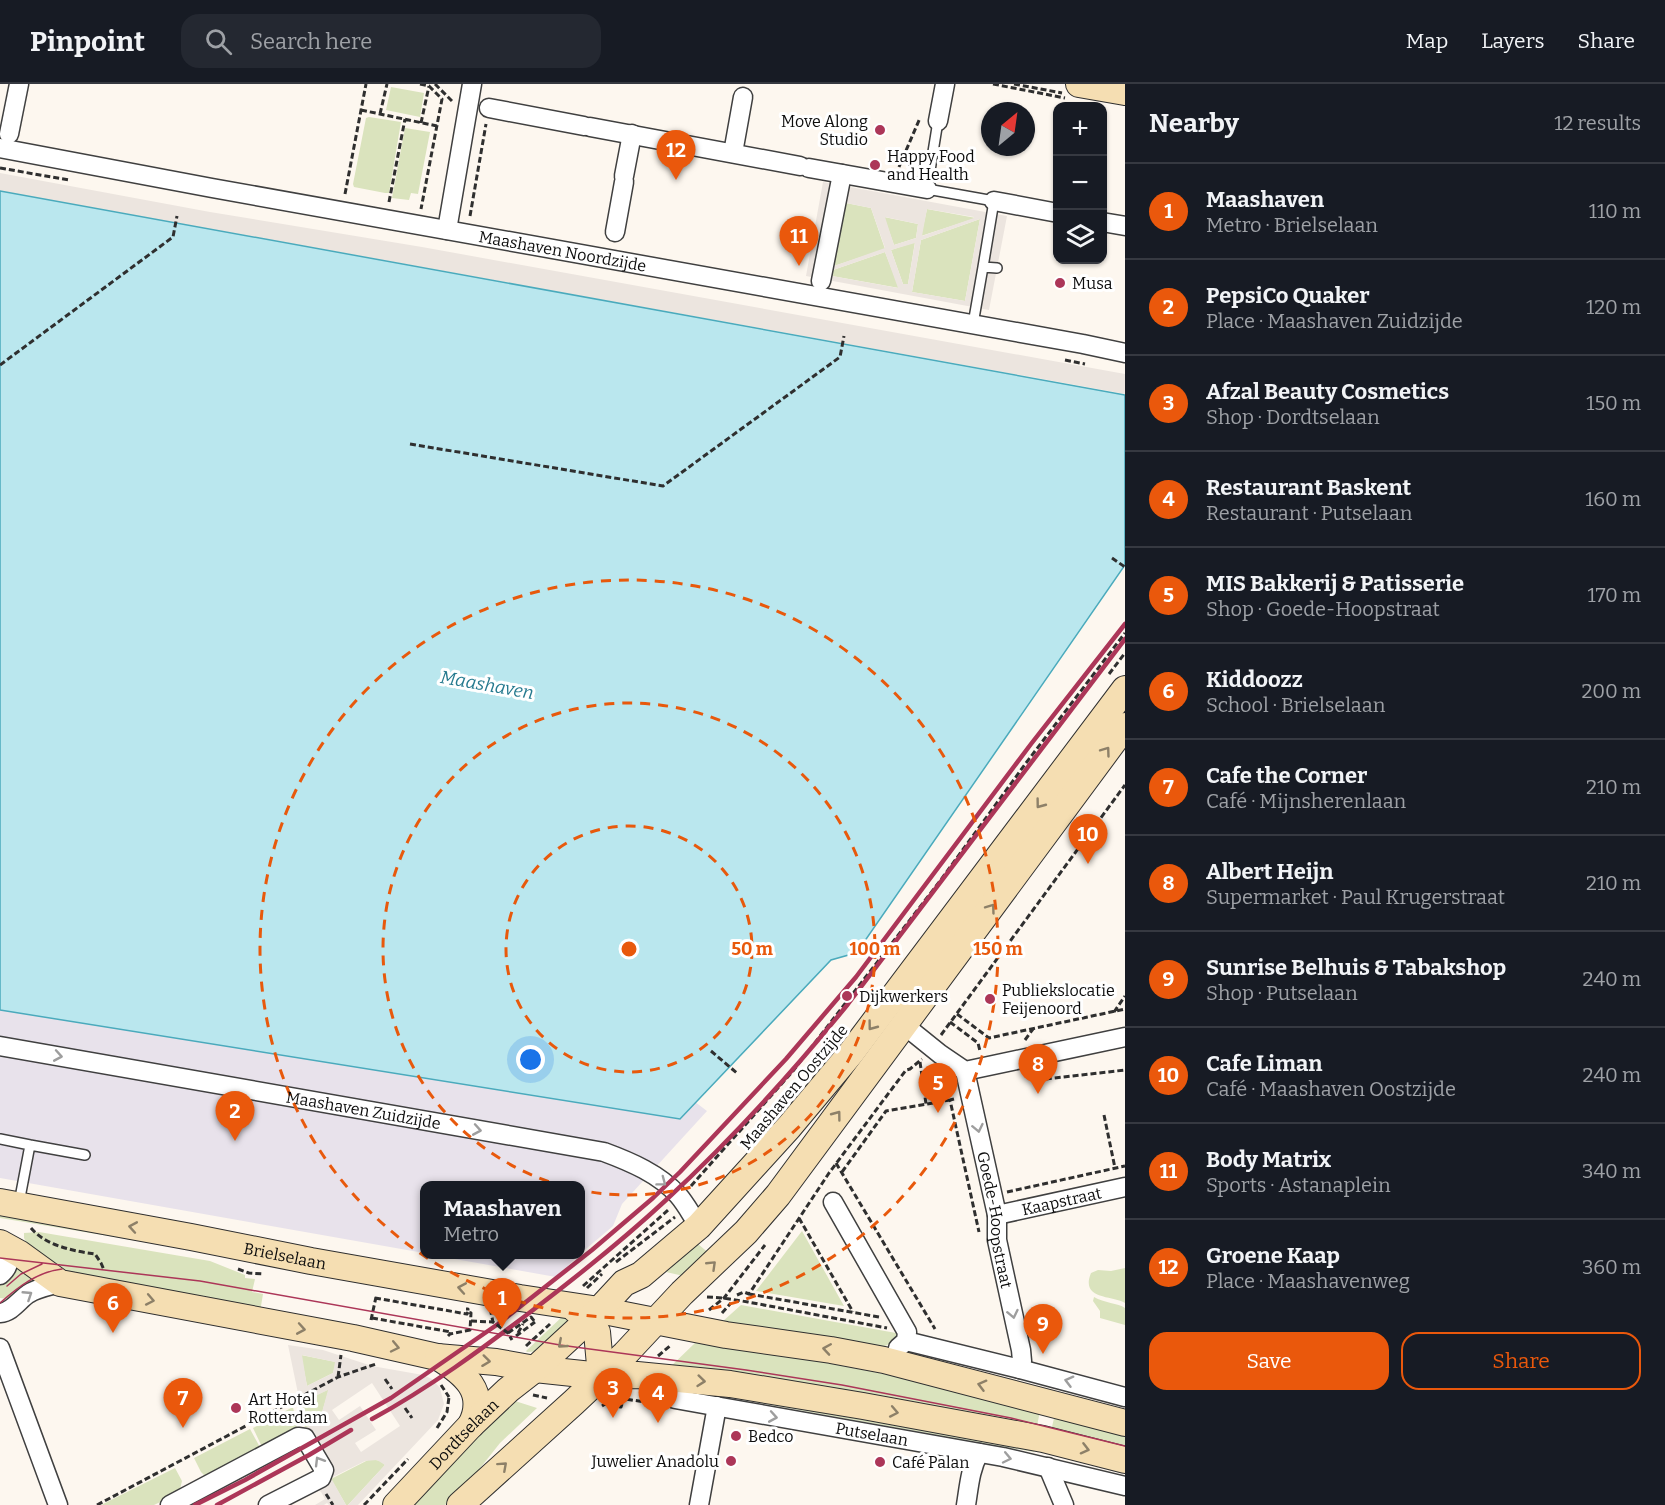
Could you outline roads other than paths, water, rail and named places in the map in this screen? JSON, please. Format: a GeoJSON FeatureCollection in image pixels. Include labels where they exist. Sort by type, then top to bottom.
{"type":"FeatureCollection","features":[{"type":"Feature","properties":{"kind":"main road"},"geometry":{"type":"LineString","coordinates":[[1074,92],[1125,92]]}},
{"type":"Feature","properties":{"kind":"main road","name":"Maashaven Oostzijde"},"geometry":{"type":"LineString","coordinates":[[591,1304],[641,1275],[689,1211],[789,1127],[851,1053],[1115,685]]}},
{"type":"Feature","properties":{"kind":"main road"},"geometry":{"type":"LineString","coordinates":[[631,1364],[656,1321],[746,1232],[778,1195],[1125,726]]}},
{"type":"Feature","properties":{"kind":"main road","name":"Brielselaan"},"geometry":{"type":"LineString","coordinates":[[9,1204],[191,1237],[311,1262],[508,1296],[591,1304],[656,1321]]}},
{"type":"Feature","properties":{"kind":"main road"},"geometry":{"type":"LineString","coordinates":[[3,1244],[33,1262],[60,1283],[354,1338],[446,1340],[508,1365],[601,1376]]}},
{"type":"Feature","properties":{"kind":"main road"},"geometry":{"type":"LineString","coordinates":[[682,1293],[683,1316],[690,1327]]}},
{"type":"Feature","properties":{"kind":"main road"},"geometry":{"type":"LineString","coordinates":[[591,1304],[617,1326],[618,1336],[631,1364]]}},
{"type":"Feature","properties":{"kind":"main road"},"geometry":{"type":"LineString","coordinates":[[591,1304],[597,1332],[601,1376]]}},
{"type":"Feature","properties":{"kind":"main road","name":"Dordtselaan"},"geometry":{"type":"LineString","coordinates":[[396,1505],[471,1425],[508,1390],[535,1369],[591,1304]]}},
{"type":"Feature","properties":{"kind":"main road"},"geometry":{"type":"LineString","coordinates":[[656,1321],[726,1335],[884,1360],[1125,1423]]}},
{"type":"Feature","properties":{"kind":"main road"},"geometry":{"type":"LineString","coordinates":[[446,1340],[455,1367],[472,1386],[476,1396],[478,1407],[471,1425]]}},
{"type":"Feature","properties":{"kind":"main road","name":"Putselaan"},"geometry":{"type":"LineString","coordinates":[[601,1376],[631,1364],[669,1378],[730,1384],[863,1406],[1043,1439],[1125,1460]]}},
{"type":"Feature","properties":{"kind":"main road"},"geometry":{"type":"LineString","coordinates":[[460,1505],[601,1376]]}},
{"type":"Feature","properties":{"kind":"street"},"geometry":{"type":"LineString","coordinates":[[4,141],[19,84]]}},
{"type":"Feature","properties":{"kind":"street"},"geometry":{"type":"LineString","coordinates":[[447,230],[472,84]]}},
{"type":"Feature","properties":{"kind":"street"},"geometry":{"type":"LineString","coordinates":[[934,120],[945,84]]}},
{"type":"Feature","properties":{"kind":"street"},"geometry":{"type":"LineString","coordinates":[[733,153],[744,91]]}},
{"type":"Feature","properties":{"kind":"street"},"geometry":{"type":"LineString","coordinates":[[489,108],[927,189]]}},
{"type":"Feature","properties":{"kind":"street"},"geometry":{"type":"LineString","coordinates":[[614,238],[632,134]]}},
{"type":"Feature","properties":{"kind":"street","name":"Maashaven Noordzijde"},"geometry":{"type":"LineString","coordinates":[[4,141],[212,188],[1125,353]]}},
{"type":"Feature","properties":{"kind":"street"},"geometry":{"type":"LineString","coordinates":[[821,281],[842,174]]}},
{"type":"Feature","properties":{"kind":"street"},"geometry":{"type":"LineString","coordinates":[[994,201],[1053,212]]}},
{"type":"Feature","properties":{"kind":"street"},"geometry":{"type":"LineString","coordinates":[[1107,223],[1125,226]]}},
{"type":"Feature","properties":{"kind":"street"},"geometry":{"type":"LineString","coordinates":[[904,1025],[965,1071],[1125,1037]]}},
{"type":"Feature","properties":{"kind":"street","name":"Maashaven Zuidzijde"},"geometry":{"type":"LineString","coordinates":[[0,1046],[604,1152],[650,1173],[676,1193],[689,1211]]}},
{"type":"Feature","properties":{"kind":"street","name":"Goede-Hoopstraat"},"geometry":{"type":"LineString","coordinates":[[965,1071],[997,1215],[997,1240],[1021,1350],[1020,1369]]}},
{"type":"Feature","properties":{"kind":"street","name":"Kaapstraat"},"geometry":{"type":"LineString","coordinates":[[997,1215],[1125,1187]]}},
{"type":"Feature","properties":{"kind":"street"},"geometry":{"type":"LineString","coordinates":[[833,1202],[907,1332],[906,1341],[884,1360]]}},
{"type":"Feature","properties":{"kind":"street"},"geometry":{"type":"LineString","coordinates":[[0,1275],[7,1269],[9,1260],[3,1244]]}},
{"type":"Feature","properties":{"kind":"street"},"geometry":{"type":"LineString","coordinates":[[0,1313],[11,1309],[28,1294],[60,1283]]}},
{"type":"Feature","properties":{"kind":"street"},"geometry":{"type":"LineString","coordinates":[[906,1341],[1125,1397]]}},
{"type":"Feature","properties":{"kind":"street"},"geometry":{"type":"LineString","coordinates":[[0,1348],[58,1505]]}},
{"type":"Feature","properties":{"kind":"street","name":"Putselaan"},"geometry":{"type":"LineString","coordinates":[[669,1378],[675,1399],[979,1453],[1125,1486]]}},
{"type":"Feature","properties":{"kind":"street"},"geometry":{"type":"LineString","coordinates":[[699,1505],[717,1406]]}},
{"type":"Feature","properties":{"kind":"street"},"geometry":{"type":"LineString","coordinates":[[170,1505],[298,1437],[305,1438],[324,1473],[321,1478],[267,1505]]}},
{"type":"Feature","properties":{"kind":"street"},"geometry":{"type":"LineString","coordinates":[[966,1505],[972,1472],[979,1453]]}},
{"type":"Feature","properties":{"kind":"street"},"geometry":{"type":"LineString","coordinates":[[1048,1467],[1064,1505]]}},
{"type":"Feature","properties":{"kind":"lane"},"geometry":{"type":"LineString","coordinates":[[934,120],[927,189],[994,201],[972,324]]}},
{"type":"Feature","properties":{"kind":"lane"},"geometry":{"type":"LineString","coordinates":[[983,267],[997,268]]}},
{"type":"Feature","properties":{"kind":"lane"},"geometry":{"type":"LineString","coordinates":[[0,1139],[85,1155]]}},
{"type":"Feature","properties":{"kind":"lane"},"geometry":{"type":"LineString","coordinates":[[9,1204],[30,1145]]}},
{"type":"Feature","properties":{"kind":"water","name":"Maashaven"},"geometry":{"type":"Polygon","coordinates":[[[0,191],[1125,395],[1125,565],[862,945],[852,954],[831,960],[680,1119],[0,1010],[0,191]]]}},
{"type":"Feature","properties":{"kind":"tram line"},"geometry":{"type":"LineString","coordinates":[[0,1258],[200,1281],[560,1345],[842,1385],[1011,1418],[1125,1446]]}},
{"type":"Feature","properties":{"kind":"tram line"},"geometry":{"type":"LineString","coordinates":[[7,1286],[21,1274],[42,1264]]}},
{"type":"Feature","properties":{"kind":"tram line"},"geometry":{"type":"LineString","coordinates":[[0,1303],[36,1277],[62,1269]]}},
{"type":"Feature","properties":{"kind":"railway"},"geometry":{"type":"LineString","coordinates":[[585,1256],[680,1172],[786,1059],[856,977],[1031,744],[1125,624]]}},
{"type":"Feature","properties":{"kind":"railway"},"geometry":{"type":"LineString","coordinates":[[372,1419],[455,1368],[567,1284],[618,1243],[737,1130],[783,1081],[848,1004],[1125,639]]}},
{"type":"Feature","properties":{"kind":"railway"},"geometry":{"type":"LineString","coordinates":[[195,1505],[245,1480],[391,1398],[498,1324],[581,1259]]}},
{"type":"Feature","properties":{"kind":"railway"},"geometry":{"type":"LineString","coordinates":[[217,1505],[351,1430]]}},
{"type":"Feature","properties":{"kind":"place","name":"Move Along Studio"},"geometry":{"type":"Point","coordinates":[880,130]}},
{"type":"Feature","properties":{"kind":"place","name":"Happy Food and Health"},"geometry":{"type":"Point","coordinates":[875,165]}},
{"type":"Feature","properties":{"kind":"place","name":"Groene Kaap"},"geometry":{"type":"Point","coordinates":[676,180]}},
{"type":"Feature","properties":{"kind":"place","name":"Body Matrix"},"geometry":{"type":"Point","coordinates":[799,266]}},
{"type":"Feature","properties":{"kind":"place","name":"Musa"},"geometry":{"type":"Point","coordinates":[1060,283]}},
{"type":"Feature","properties":{"kind":"place","name":"Cafe Liman"},"geometry":{"type":"Point","coordinates":[1088,864]}},
{"type":"Feature","properties":{"kind":"place","name":"Dijkwerkers"},"geometry":{"type":"Point","coordinates":[847,996]}},
{"type":"Feature","properties":{"kind":"place","name":"Publiekslocatie Feijenoord"},"geometry":{"type":"Point","coordinates":[990,999]}},
{"type":"Feature","properties":{"kind":"place","name":"Albert Heijn"},"geometry":{"type":"Point","coordinates":[1038,1094]}},
{"type":"Feature","properties":{"kind":"place","name":"MIS Bakkerij & Patisserie"},"geometry":{"type":"Point","coordinates":[938,1113]}},
{"type":"Feature","properties":{"kind":"place","name":"PepsiCo Quaker"},"geometry":{"type":"Point","coordinates":[235,1141]}},
{"type":"Feature","properties":{"kind":"place","name":"Maashaven"},"geometry":{"type":"Point","coordinates":[502,1328]}},
{"type":"Feature","properties":{"kind":"place","name":"Kiddoozz"},"geometry":{"type":"Point","coordinates":[113,1333]}},
{"type":"Feature","properties":{"kind":"place","name":"Sunrise Belhuis & Tabakshop"},"geometry":{"type":"Point","coordinates":[1043,1354]}},
{"type":"Feature","properties":{"kind":"place","name":"Art Hotel Rotterdam"},"geometry":{"type":"Point","coordinates":[236,1408]}},
{"type":"Feature","properties":{"kind":"place","name":"Afzal Beauty Cosmetics"},"geometry":{"type":"Point","coordinates":[613,1418]}},
{"type":"Feature","properties":{"kind":"place","name":"Restaurant Baskent"},"geometry":{"type":"Point","coordinates":[658,1423]}},
{"type":"Feature","properties":{"kind":"place","name":"Cafe the Corner"},"geometry":{"type":"Point","coordinates":[183,1428]}},
{"type":"Feature","properties":{"kind":"place","name":"Bedco"},"geometry":{"type":"Point","coordinates":[736,1436]}},
{"type":"Feature","properties":{"kind":"place","name":"Juwelier Anadolu"},"geometry":{"type":"Point","coordinates":[731,1461]}},
{"type":"Feature","properties":{"kind":"place","name":"Café Palan"},"geometry":{"type":"Point","coordinates":[880,1462]}}]}
